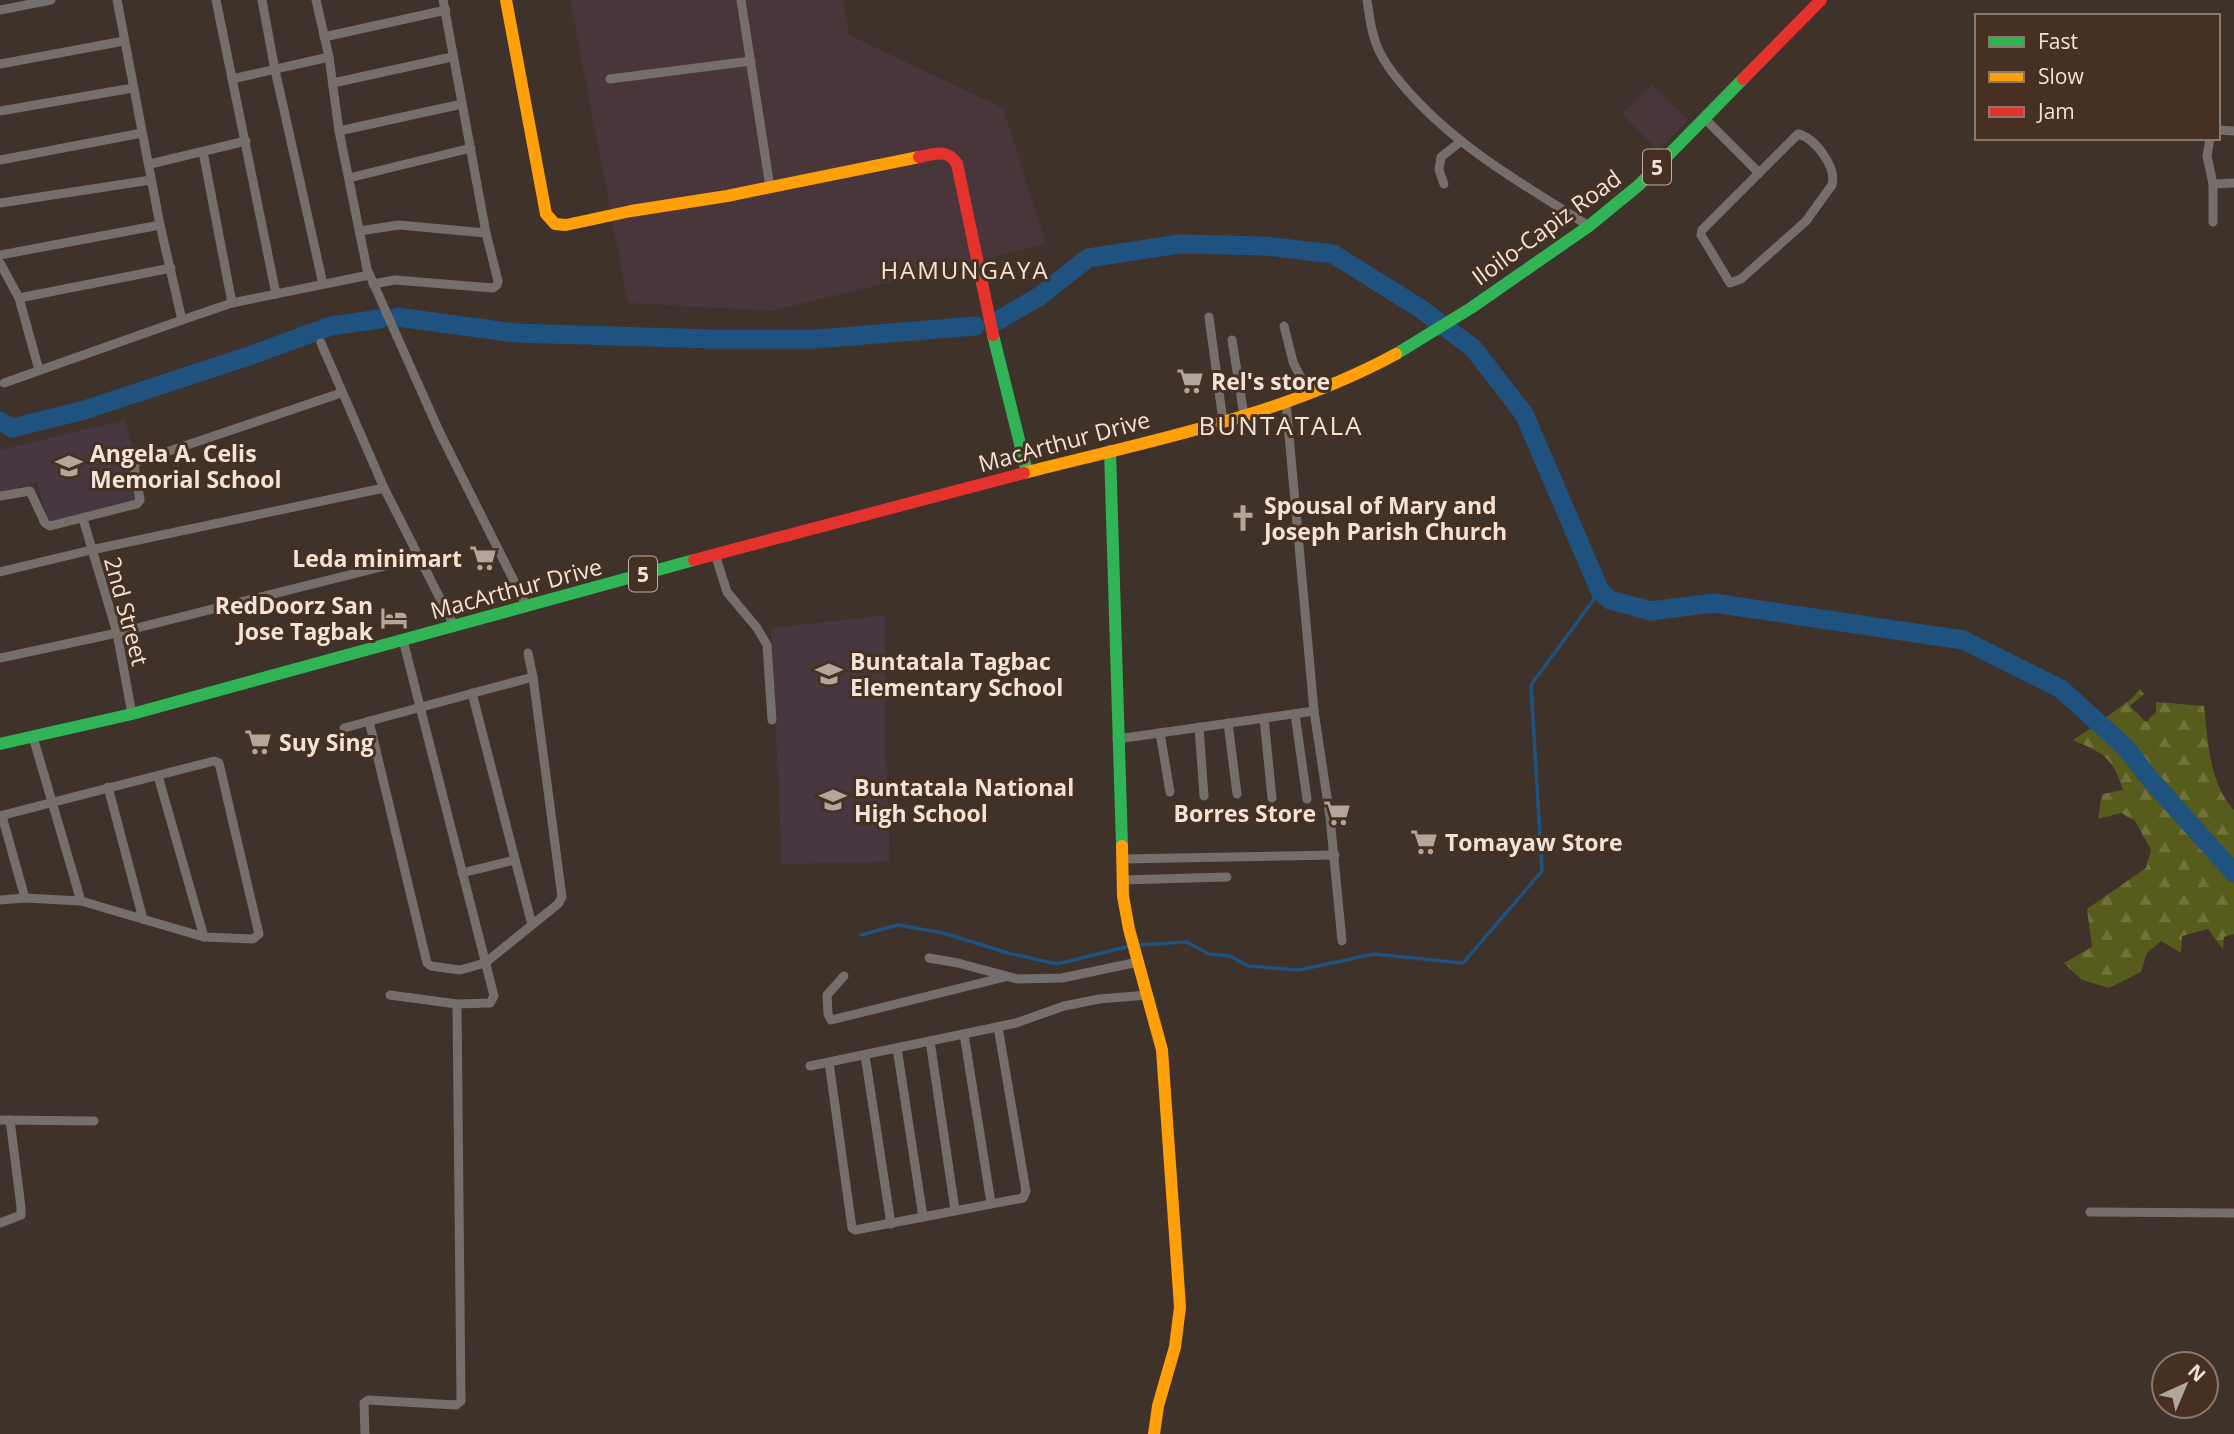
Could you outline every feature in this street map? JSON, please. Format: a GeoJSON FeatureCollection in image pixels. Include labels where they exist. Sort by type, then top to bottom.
{"type":"FeatureCollection","features":[{"type":"Feature","properties":{"kind":"main road"},"geometry":{"type":"LineString","coordinates":[[506,0],[546,214],[555,224],[566,225],[696,201],[944,152],[952,156],[957,164],[987,311],[1027,472]]}},
{"type":"Feature","properties":{"kind":"main road","name":"Iloilo-Capiz Road"},"geometry":{"type":"LineString","coordinates":[[1286,402],[1379,363],[1428,336],[1589,226],[1639,185],[1821,0]]}},
{"type":"Feature","properties":{"kind":"main road","name":"MacArthur Drive"},"geometry":{"type":"LineString","coordinates":[[0,744],[132,714],[715,554],[1223,421],[1286,402]]}},
{"type":"Feature","properties":{"kind":"main road"},"geometry":{"type":"LineString","coordinates":[[1110,451],[1122,880],[1129,929],[1162,1050],[1180,1307],[1175,1347],[1158,1406],[1154,1434]]}},
{"type":"Feature","properties":{"kind":"street"},"geometry":{"type":"LineString","coordinates":[[0,10],[51,0]]}},
{"type":"Feature","properties":{"kind":"street"},"geometry":{"type":"LineString","coordinates":[[117,0],[160,225],[182,320]]}},
{"type":"Feature","properties":{"kind":"street"},"geometry":{"type":"LineString","coordinates":[[216,0],[276,294]]}},
{"type":"Feature","properties":{"kind":"street"},"geometry":{"type":"LineString","coordinates":[[262,0],[323,284]]}},
{"type":"Feature","properties":{"kind":"street"},"geometry":{"type":"LineString","coordinates":[[316,0],[329,57],[339,131],[371,280],[439,431],[527,607]]}},
{"type":"Feature","properties":{"kind":"street"},"geometry":{"type":"LineString","coordinates":[[741,0],[771,187]]}},
{"type":"Feature","properties":{"kind":"street"},"geometry":{"type":"LineString","coordinates":[[1367,0],[1374,38],[1392,72],[1430,117],[1460,142],[1589,226]]}},
{"type":"Feature","properties":{"kind":"street"},"geometry":{"type":"LineString","coordinates":[[4,383],[232,303],[323,284],[371,280],[493,288],[497,285],[452,57],[445,5],[324,37]]}},
{"type":"Feature","properties":{"kind":"street"},"geometry":{"type":"LineString","coordinates":[[0,64],[124,41]]}},
{"type":"Feature","properties":{"kind":"street"},"geometry":{"type":"LineString","coordinates":[[232,79],[329,57]]}},
{"type":"Feature","properties":{"kind":"street"},"geometry":{"type":"LineString","coordinates":[[333,83],[452,57]]}},
{"type":"Feature","properties":{"kind":"street"},"geometry":{"type":"LineString","coordinates":[[610,79],[751,61]]}},
{"type":"Feature","properties":{"kind":"street"},"geometry":{"type":"LineString","coordinates":[[0,111],[133,88]]}},
{"type":"Feature","properties":{"kind":"street"},"geometry":{"type":"LineString","coordinates":[[339,131],[462,104]]}},
{"type":"Feature","properties":{"kind":"street"},"geometry":{"type":"LineString","coordinates":[[1705,119],[1759,173]]}},
{"type":"Feature","properties":{"kind":"street"},"geometry":{"type":"LineString","coordinates":[[0,160],[142,133]]}},
{"type":"Feature","properties":{"kind":"street"},"geometry":{"type":"LineString","coordinates":[[1801,134],[1821,153],[1834,178],[1822,201],[1806,221],[1741,279],[1730,283],[1701,235],[1702,230],[1759,173],[1793,137],[1801,134]]}},
{"type":"Feature","properties":{"kind":"street"},"geometry":{"type":"LineString","coordinates":[[2210,140],[2207,156],[2213,184],[2213,222]]}},
{"type":"Feature","properties":{"kind":"street"},"geometry":{"type":"LineString","coordinates":[[150,164],[246,141]]}},
{"type":"Feature","properties":{"kind":"street"},"geometry":{"type":"LineString","coordinates":[[1444,184],[1439,170],[1441,157],[1460,142]]}},
{"type":"Feature","properties":{"kind":"street"},"geometry":{"type":"LineString","coordinates":[[349,178],[471,148]]}},
{"type":"Feature","properties":{"kind":"street"},"geometry":{"type":"LineString","coordinates":[[203,152],[232,303]]}},
{"type":"Feature","properties":{"kind":"street"},"geometry":{"type":"LineString","coordinates":[[0,203],[151,180]]}},
{"type":"Feature","properties":{"kind":"street"},"geometry":{"type":"LineString","coordinates":[[2213,184],[2234,183]]}},
{"type":"Feature","properties":{"kind":"street"},"geometry":{"type":"LineString","coordinates":[[0,255],[160,225]]}},
{"type":"Feature","properties":{"kind":"street"},"geometry":{"type":"LineString","coordinates":[[359,231],[399,225],[486,233]]}},
{"type":"Feature","properties":{"kind":"street"},"geometry":{"type":"LineString","coordinates":[[0,263],[19,298],[39,370]]}},
{"type":"Feature","properties":{"kind":"street"},"geometry":{"type":"LineString","coordinates":[[19,298],[171,268]]}},
{"type":"Feature","properties":{"kind":"street"},"geometry":{"type":"LineString","coordinates":[[1209,317],[1223,421]]}},
{"type":"Feature","properties":{"kind":"street"},"geometry":{"type":"LineString","coordinates":[[1284,326],[1293,362],[1308,392]]}},
{"type":"Feature","properties":{"kind":"street"},"geometry":{"type":"LineString","coordinates":[[1232,340],[1244,415]]}},
{"type":"Feature","properties":{"kind":"street"},"geometry":{"type":"LineString","coordinates":[[321,343],[384,488],[417,558],[454,626]]}},
{"type":"Feature","properties":{"kind":"street"},"geometry":{"type":"LineString","coordinates":[[0,496],[30,491],[45,523],[50,526],[83,519],[139,502],[135,466],[138,462],[341,393]]}},
{"type":"Feature","properties":{"kind":"street"},"geometry":{"type":"LineString","coordinates":[[1286,402],[1314,711],[1335,855],[1342,940]]}},
{"type":"Feature","properties":{"kind":"street"},"geometry":{"type":"LineString","coordinates":[[0,572],[384,488]]}},
{"type":"Feature","properties":{"kind":"street","name":"2nd Street"},"geometry":{"type":"LineString","coordinates":[[83,519],[117,633],[132,714]]}},
{"type":"Feature","properties":{"kind":"street"},"geometry":{"type":"LineString","coordinates":[[715,554],[727,592],[757,628],[767,645],[772,720]]}},
{"type":"Feature","properties":{"kind":"street"},"geometry":{"type":"LineString","coordinates":[[0,658],[117,633],[417,558]]}},
{"type":"Feature","properties":{"kind":"street"},"geometry":{"type":"LineString","coordinates":[[390,995],[457,1004],[490,1003],[493,989],[404,640]]}},
{"type":"Feature","properties":{"kind":"street"},"geometry":{"type":"LineString","coordinates":[[369,721],[427,962],[431,966],[460,970],[485,963],[558,904],[562,897],[528,653]]}},
{"type":"Feature","properties":{"kind":"street"},"geometry":{"type":"LineString","coordinates":[[344,728],[533,677]]}},
{"type":"Feature","properties":{"kind":"street"},"geometry":{"type":"LineString","coordinates":[[472,693],[532,925]]}},
{"type":"Feature","properties":{"kind":"street"},"geometry":{"type":"LineString","coordinates":[[1117,739],[1314,711]]}},
{"type":"Feature","properties":{"kind":"street"},"geometry":{"type":"LineString","coordinates":[[1295,714],[1307,799]]}},
{"type":"Feature","properties":{"kind":"street"},"geometry":{"type":"LineString","coordinates":[[1264,718],[1272,799]]}},
{"type":"Feature","properties":{"kind":"street"},"geometry":{"type":"LineString","coordinates":[[1228,723],[1237,794]]}},
{"type":"Feature","properties":{"kind":"street"},"geometry":{"type":"LineString","coordinates":[[1199,727],[1204,796]]}},
{"type":"Feature","properties":{"kind":"street"},"geometry":{"type":"LineString","coordinates":[[1160,733],[1170,792]]}},
{"type":"Feature","properties":{"kind":"street"},"geometry":{"type":"LineString","coordinates":[[33,737],[81,901]]}},
{"type":"Feature","properties":{"kind":"street"},"geometry":{"type":"LineString","coordinates":[[0,900],[25,898],[81,901],[204,937],[253,939],[259,934],[221,767],[214,761],[1,816],[25,898]]}},
{"type":"Feature","properties":{"kind":"street"},"geometry":{"type":"LineString","coordinates":[[158,776],[204,937]]}},
{"type":"Feature","properties":{"kind":"street"},"geometry":{"type":"LineString","coordinates":[[108,788],[143,919]]}},
{"type":"Feature","properties":{"kind":"street"},"geometry":{"type":"LineString","coordinates":[[1122,859],[1335,855]]}},
{"type":"Feature","properties":{"kind":"street"},"geometry":{"type":"LineString","coordinates":[[462,873],[515,860]]}},
{"type":"Feature","properties":{"kind":"street"},"geometry":{"type":"LineString","coordinates":[[1122,880],[1227,877]]}},
{"type":"Feature","properties":{"kind":"street"},"geometry":{"type":"LineString","coordinates":[[929,958],[958,962],[1005,977]]}},
{"type":"Feature","properties":{"kind":"street"},"geometry":{"type":"LineString","coordinates":[[844,976],[827,995],[831,1020],[1005,977],[1062,978],[1137,958]]}},
{"type":"Feature","properties":{"kind":"street"},"geometry":{"type":"LineString","coordinates":[[810,1066],[998,1027],[1064,1006],[1099,999],[1148,995]]}},
{"type":"Feature","properties":{"kind":"street"},"geometry":{"type":"LineString","coordinates":[[365,1434],[364,1403],[368,1400],[456,1405],[461,1401],[457,1004]]}},
{"type":"Feature","properties":{"kind":"street"},"geometry":{"type":"LineString","coordinates":[[829,1062],[852,1228],[859,1231],[1023,1198],[1027,1191],[998,1027]]}},
{"type":"Feature","properties":{"kind":"street"},"geometry":{"type":"LineString","coordinates":[[964,1034],[991,1203]]}},
{"type":"Feature","properties":{"kind":"street"},"geometry":{"type":"LineString","coordinates":[[930,1041],[955,1210]]}},
{"type":"Feature","properties":{"kind":"street"},"geometry":{"type":"LineString","coordinates":[[897,1048],[923,1217]]}},
{"type":"Feature","properties":{"kind":"street"},"geometry":{"type":"LineString","coordinates":[[865,1055],[891,1224]]}},
{"type":"Feature","properties":{"kind":"street"},"geometry":{"type":"LineString","coordinates":[[0,1223],[16,1218],[22,1208],[5,1120],[94,1121]]}},
{"type":"Feature","properties":{"kind":"street"},"geometry":{"type":"LineString","coordinates":[[2090,1212],[2234,1213]]}},
{"type":"Feature","properties":{"kind":"shaded area"},"geometry":{"type":"Polygon","coordinates":[[[570,0],[843,0],[849,35],[1003,108],[1046,244],[772,311],[628,303],[570,0]]]}},
{"type":"Feature","properties":{"kind":"shaded area"},"geometry":{"type":"Polygon","coordinates":[[[1652,85],[1688,120],[1658,150],[1622,114],[1652,85]]]}},
{"type":"Feature","properties":{"kind":"shaded area","name":"Angela A. Celis Memorial School"},"geometry":{"type":"Polygon","coordinates":[[[125,420],[146,498],[49,524],[37,482],[0,493],[0,450],[125,420]]]}},
{"type":"Feature","properties":{"kind":"shaded area"},"geometry":{"type":"Polygon","coordinates":[[[886,615],[885,729],[890,862],[782,864],[771,628],[886,615]]]}},
{"type":"Feature","properties":{"kind":"green space"},"geometry":{"type":"Polygon","coordinates":[[[2140,689],[2144,694],[2130,706],[2146,722],[2156,712],[2156,702],[2204,706],[2215,775],[2219,788],[2234,810],[2234,866],[2146,765],[2102,720],[2130,700],[2140,689]]]}},
{"type":"Feature","properties":{"kind":"green space"},"geometry":{"type":"Polygon","coordinates":[[[2096,725],[2114,739],[2234,878],[2234,934],[2224,937],[2223,949],[2208,929],[2182,936],[2181,953],[2161,941],[2147,953],[2141,972],[2109,988],[2082,980],[2064,963],[2092,947],[2087,909],[2146,868],[2151,850],[2135,821],[2121,813],[2098,819],[2102,794],[2123,790],[2115,770],[2106,758],[2073,740],[2096,725]]]}},
{"type":"Feature","properties":{"kind":"waterway"},"geometry":{"type":"LineString","coordinates":[[997,321],[1040,296],[1088,258],[1180,244],[1266,246],[1333,254],[1421,309],[1473,348],[1524,414],[1600,591],[1610,600],[1651,611],[1713,603],[1963,640],[2061,689],[2125,747],[2234,873]]}},
{"type":"Feature","properties":{"kind":"waterway"},"geometry":{"type":"LineString","coordinates":[[397,317],[515,333],[712,339],[817,339],[975,326]]}},
{"type":"Feature","properties":{"kind":"waterway"},"geometry":{"type":"LineString","coordinates":[[0,421],[12,428],[81,411],[331,326],[380,319]]}},
{"type":"Feature","properties":{"kind":"waterway"},"geometry":{"type":"LineString","coordinates":[[1138,945],[1187,942],[1209,954],[1230,956],[1248,966],[1299,970],[1374,954],[1463,963],[1542,871],[1531,685],[1600,591]]}},
{"type":"Feature","properties":{"kind":"waterway"},"geometry":{"type":"LineString","coordinates":[[861,935],[898,925],[943,933],[1008,953],[1057,964],[1130,946]]}},
{"type":"Feature","properties":{"kind":"traffic: fast"},"geometry":{"type":"LineString","coordinates":[[1396,354],[1471,308],[1589,226],[1639,185],[1743,79]]}},
{"type":"Feature","properties":{"kind":"traffic: fast"},"geometry":{"type":"LineString","coordinates":[[993,335],[1027,472]]}},
{"type":"Feature","properties":{"kind":"traffic: fast"},"geometry":{"type":"LineString","coordinates":[[1110,451],[1122,846]]}},
{"type":"Feature","properties":{"kind":"traffic: fast"},"geometry":{"type":"LineString","coordinates":[[0,744],[132,714],[694,560]]}},
{"type":"Feature","properties":{"kind":"traffic: slow"},"geometry":{"type":"LineString","coordinates":[[506,0],[546,214],[555,224],[566,225],[631,211],[727,196],[919,157]]}},
{"type":"Feature","properties":{"kind":"traffic: slow"},"geometry":{"type":"LineString","coordinates":[[1024,473],[1167,438],[1261,410],[1352,376],[1396,354]]}},
{"type":"Feature","properties":{"kind":"traffic: slow"},"geometry":{"type":"LineString","coordinates":[[1122,846],[1123,896],[1129,929],[1162,1050],[1180,1307],[1175,1347],[1158,1406],[1154,1434]]}},
{"type":"Feature","properties":{"kind":"traffic: jam"},"geometry":{"type":"LineString","coordinates":[[1743,79],[1821,0]]}},
{"type":"Feature","properties":{"kind":"traffic: jam"},"geometry":{"type":"LineString","coordinates":[[919,157],[945,154],[957,164],[993,335]]}},
{"type":"Feature","properties":{"kind":"traffic: jam"},"geometry":{"type":"LineString","coordinates":[[694,560],[1024,473]]}},
{"type":"Feature","properties":{"kind":"place","name":"Rel's store"},"geometry":{"type":"Point","coordinates":[1190,381]}},
{"type":"Feature","properties":{"kind":"place","name":"Angela A. Celis Memorial School"},"geometry":{"type":"Point","coordinates":[69,466]}},
{"type":"Feature","properties":{"kind":"place","name":"Spousal of Mary and Joseph Parish Church"},"geometry":{"type":"Point","coordinates":[1243,518]}},
{"type":"Feature","properties":{"kind":"place","name":"Leda minimart"},"geometry":{"type":"Point","coordinates":[483,558]}},
{"type":"Feature","properties":{"kind":"place","name":"RedDoorz San Jose Tagbak"},"geometry":{"type":"Point","coordinates":[394,618]}},
{"type":"Feature","properties":{"kind":"place","name":"Buntatala Tagbac Elementary School"},"geometry":{"type":"Point","coordinates":[829,674]}},
{"type":"Feature","properties":{"kind":"place","name":"Suy Sing"},"geometry":{"type":"Point","coordinates":[258,742]}},
{"type":"Feature","properties":{"kind":"place","name":"Buntatala National High School"},"geometry":{"type":"Point","coordinates":[833,800]}},
{"type":"Feature","properties":{"kind":"place","name":"Borres Store"},"geometry":{"type":"Point","coordinates":[1337,813]}},
{"type":"Feature","properties":{"kind":"place","name":"Tomayaw Store"},"geometry":{"type":"Point","coordinates":[1424,842]}},
{"type":"Feature","properties":{"kind":"district","name":"HAMUNGAYA"},"geometry":{"type":"Point","coordinates":[965,269]}},
{"type":"Feature","properties":{"kind":"district","name":"BUNTATALA"},"geometry":{"type":"Point","coordinates":[1281,425]}}]}
